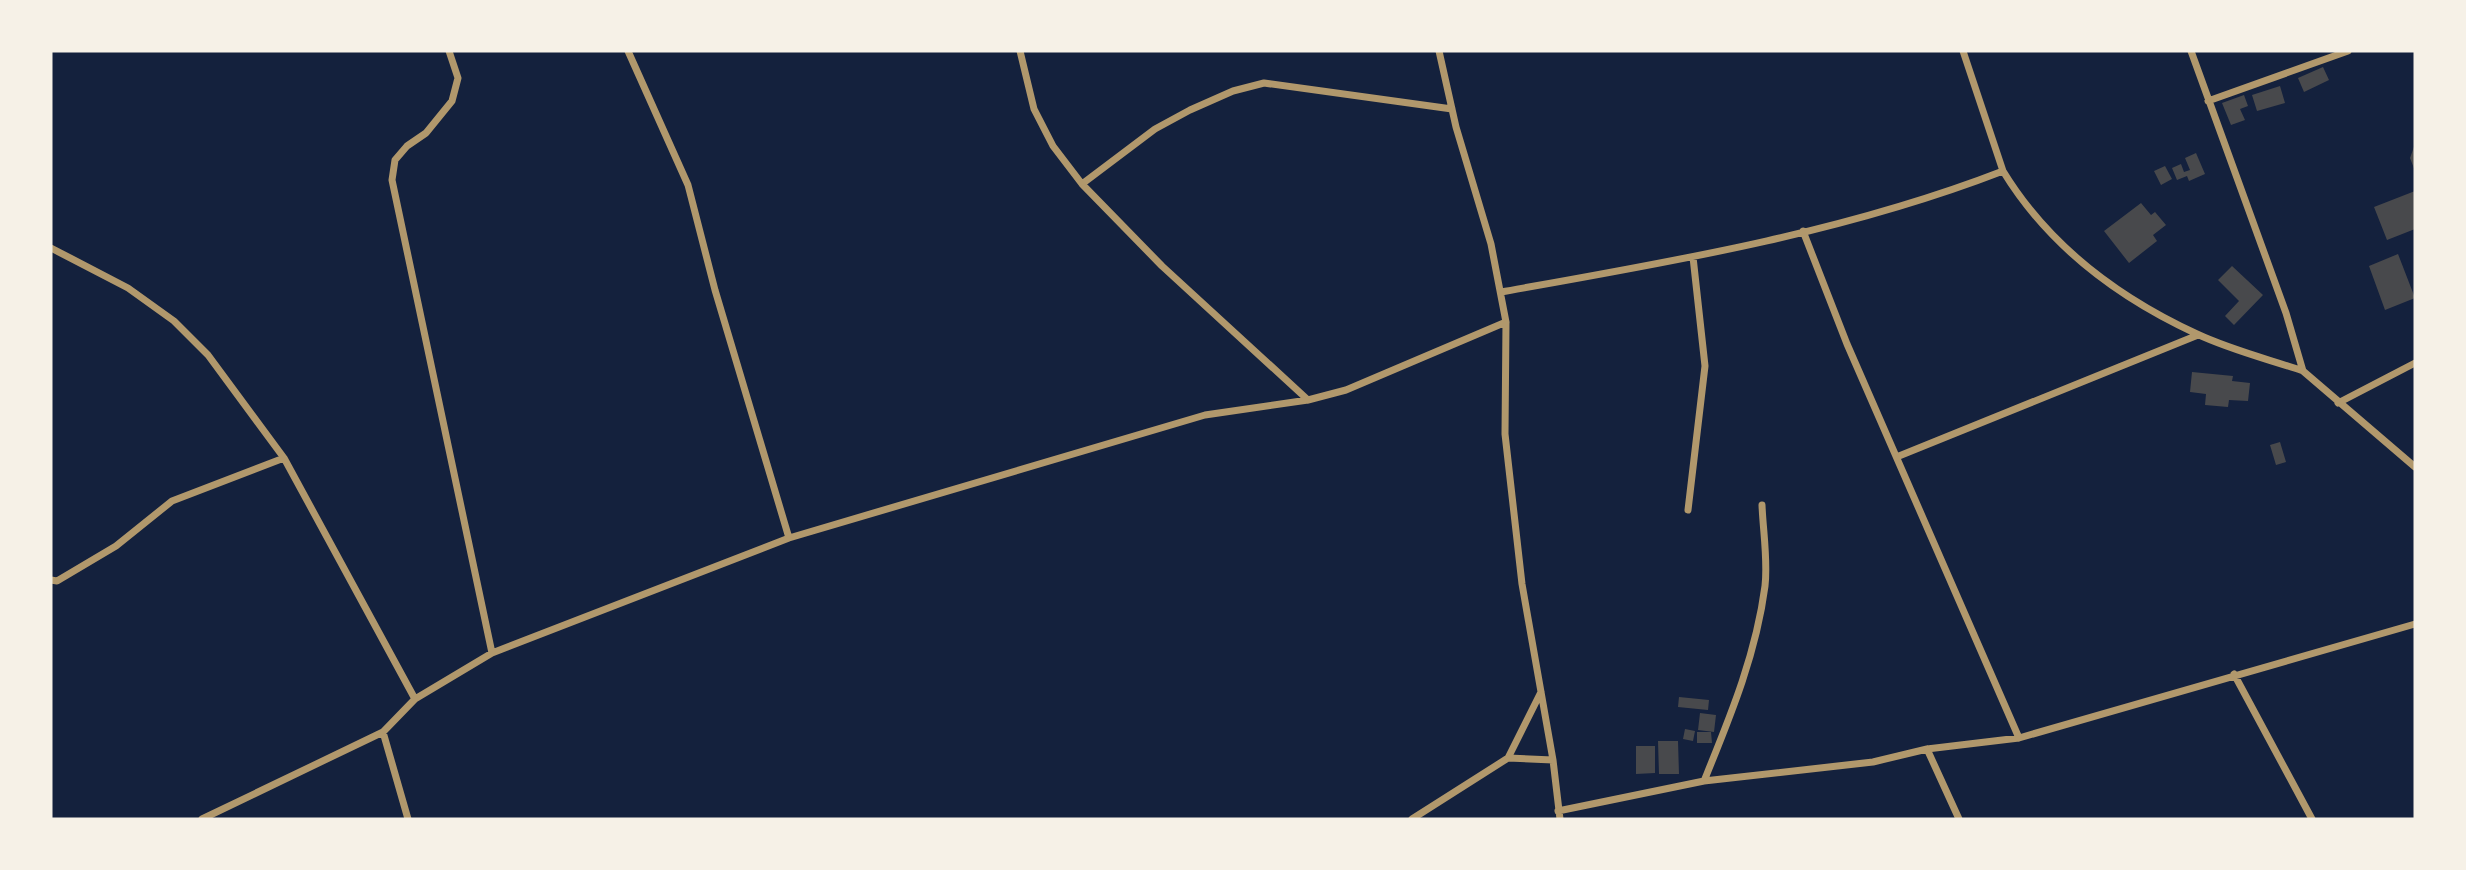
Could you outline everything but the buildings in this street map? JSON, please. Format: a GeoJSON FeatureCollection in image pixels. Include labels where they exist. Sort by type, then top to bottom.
{"type":"FeatureCollection","features":[{"type":"Feature","properties":{"kind":"street"},"geometry":{"type":"LineString","coordinates":[[449,51],[458,78],[452,100],[426,133],[407,146],[395,160],[392,180],[492,653]]}},
{"type":"Feature","properties":{"kind":"street"},"geometry":{"type":"LineString","coordinates":[[628,51],[688,185],[715,290],[789,538]]}},
{"type":"Feature","properties":{"kind":"street"},"geometry":{"type":"LineString","coordinates":[[1020,51],[1034,109],[1053,146],[1082,184],[1162,266],[1308,400]]}},
{"type":"Feature","properties":{"kind":"street"},"geometry":{"type":"LineString","coordinates":[[1439,51],[1452,109],[1491,244],[1506,322],[1505,434],[1522,584],[1542,691],[1559,815],[1704,781],[1873,762],[1927,748],[2019,738],[2415,624]]}},
{"type":"Feature","properties":{"kind":"street"},"geometry":{"type":"LineString","coordinates":[[1963,51],[2003,171],[2023,203],[2082,262],[2118,292],[2198,335],[2303,371],[2415,467]]}},
{"type":"Feature","properties":{"kind":"street"},"geometry":{"type":"LineString","coordinates":[[2191,51],[2286,313],[2303,371]]}},
{"type":"Feature","properties":{"kind":"street"},"geometry":{"type":"LineString","coordinates":[[2208,100],[2348,51]]}},
{"type":"Feature","properties":{"kind":"street"},"geometry":{"type":"LineString","coordinates":[[1082,184],[1155,129],[1233,91],[1264,83],[1286,83],[1339,96],[1452,109]]}},
{"type":"Feature","properties":{"kind":"street"},"geometry":{"type":"LineString","coordinates":[[1501,292],[1693,257],[1803,231],[1942,194],[2003,171]]}},
{"type":"Feature","properties":{"kind":"street"},"geometry":{"type":"LineString","coordinates":[[1803,231],[1847,344],[1899,456],[2019,738]]}},
{"type":"Feature","properties":{"kind":"street"},"geometry":{"type":"LineString","coordinates":[[51,248],[128,288],[174,321],[208,355],[284,458],[415,699]]}},
{"type":"Feature","properties":{"kind":"street"},"geometry":{"type":"LineString","coordinates":[[1688,510],[1705,378],[1693,257]]}},
{"type":"Feature","properties":{"kind":"street"},"geometry":{"type":"LineString","coordinates":[[202,819],[383,732],[415,699],[492,653],[789,538],[1205,415],[1308,400],[1346,390],[1506,322]]}},
{"type":"Feature","properties":{"kind":"street"},"geometry":{"type":"LineString","coordinates":[[1899,456],[2198,335]]}},
{"type":"Feature","properties":{"kind":"street"},"geometry":{"type":"LineString","coordinates":[[2338,403],[2415,363]]}},
{"type":"Feature","properties":{"kind":"street"},"geometry":{"type":"LineString","coordinates":[[51,580],[57,581],[116,546],[172,501],[284,458]]}},
{"type":"Feature","properties":{"kind":"street"},"geometry":{"type":"LineString","coordinates":[[1704,781],[1744,683],[1756,631],[1765,583],[1762,505]]}},
{"type":"Feature","properties":{"kind":"street"},"geometry":{"type":"LineString","coordinates":[[2234,674],[2312,819]]}},
{"type":"Feature","properties":{"kind":"street"},"geometry":{"type":"LineString","coordinates":[[1412,819],[1508,758],[1542,691]]}},
{"type":"Feature","properties":{"kind":"street"},"geometry":{"type":"LineString","coordinates":[[383,732],[408,819]]}},
{"type":"Feature","properties":{"kind":"street"},"geometry":{"type":"LineString","coordinates":[[1927,748],[1959,819]]}},
{"type":"Feature","properties":{"kind":"street"},"geometry":{"type":"LineString","coordinates":[[1508,758],[1553,760]]}}]}
